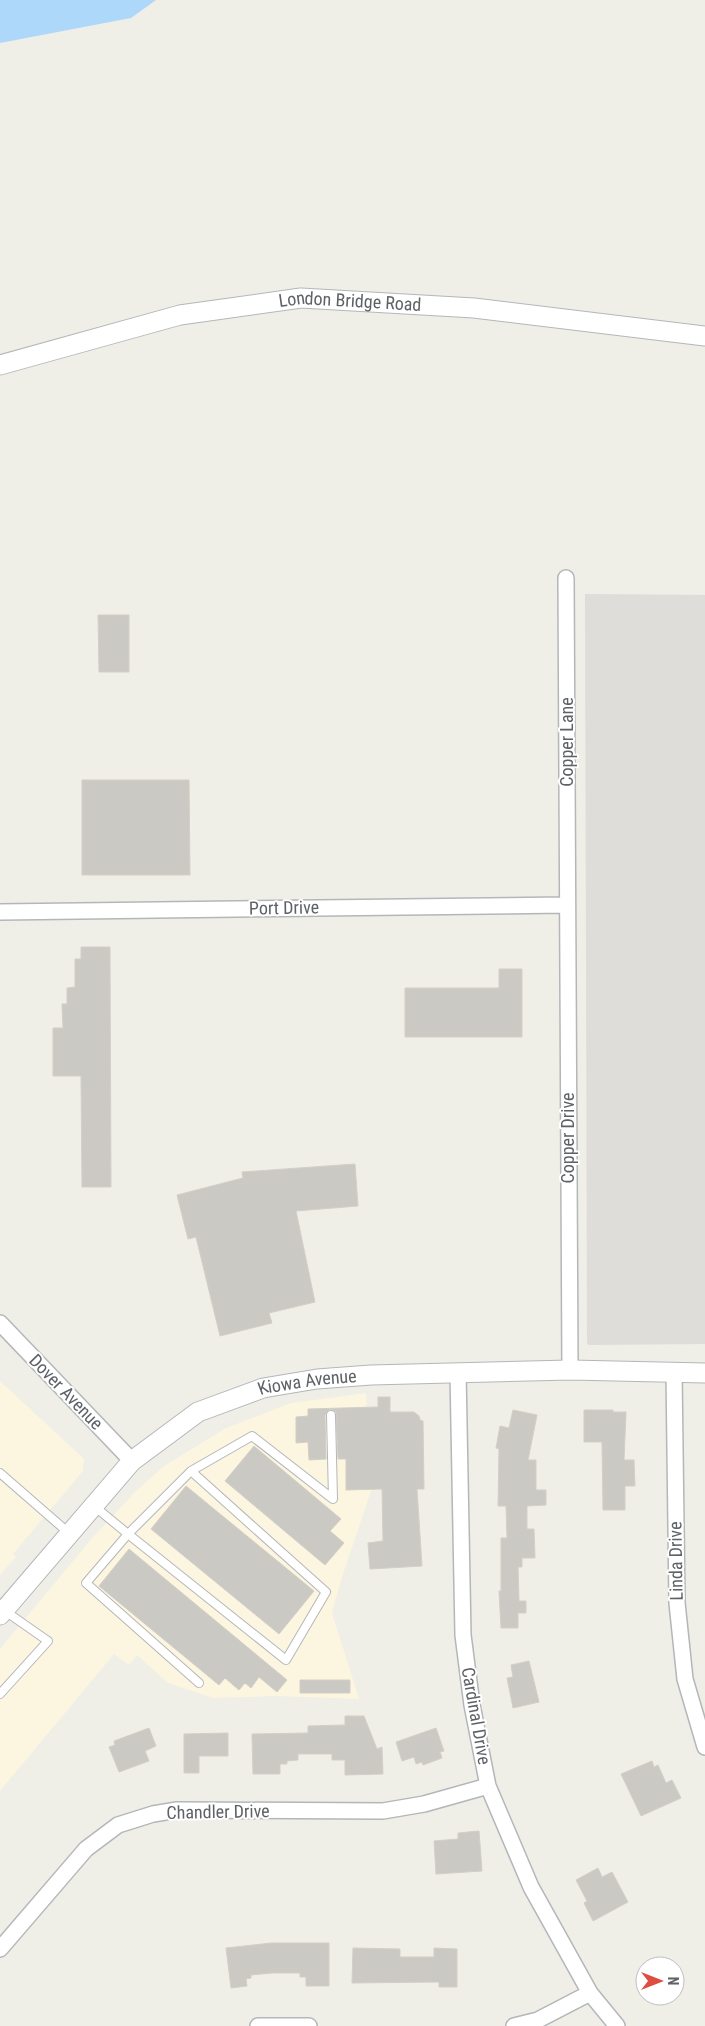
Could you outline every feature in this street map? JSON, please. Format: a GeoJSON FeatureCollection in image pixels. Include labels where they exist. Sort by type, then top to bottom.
{"type":"FeatureCollection","features":[{"type":"Feature","properties":{"kind":"street","name":"London Bridge Road"},"geometry":{"type":"LineString","coordinates":[[0,365],[180,315],[301,298],[474,308],[705,336]]}},
{"type":"Feature","properties":{"kind":"street","name":"Copper Lane"},"geometry":{"type":"LineString","coordinates":[[566,578],[567,905]]}},
{"type":"Feature","properties":{"kind":"street","name":"Port Drive"},"geometry":{"type":"LineString","coordinates":[[0,912],[567,905]]}},
{"type":"Feature","properties":{"kind":"street","name":"Copper Drive"},"geometry":{"type":"LineString","coordinates":[[567,905],[570,1370]]}},
{"type":"Feature","properties":{"kind":"street","name":"Dover Avenue"},"geometry":{"type":"LineString","coordinates":[[0,1323],[132,1461]]}},
{"type":"Feature","properties":{"kind":"street","name":"Kiowa Avenue"},"geometry":{"type":"LineString","coordinates":[[2,1611],[132,1461],[198,1412],[263,1388],[317,1379],[361,1375],[570,1370],[705,1373]]}},
{"type":"Feature","properties":{"kind":"street","name":"Cardinal Drive"},"geometry":{"type":"LineString","coordinates":[[458,1372],[463,1635],[472,1706],[488,1786],[531,1887],[590,1993],[617,2026]]}},
{"type":"Feature","properties":{"kind":"street","name":"Linda Drive"},"geometry":{"type":"LineString","coordinates":[[674,1372],[676,1603],[685,1680],[705,1747]]}},
{"type":"Feature","properties":{"kind":"street","name":"Chandler Drive"},"geometry":{"type":"LineString","coordinates":[[0,1949],[86,1849],[118,1825],[153,1814],[177,1810],[382,1811],[424,1804],[488,1786]]}},
{"type":"Feature","properties":{"kind":"street"},"geometry":{"type":"LineString","coordinates":[[514,2026],[538,2020],[590,1993]]}},
{"type":"Feature","properties":{"kind":"street"},"geometry":{"type":"LineString","coordinates":[[258,2026],[309,2026]]}},
{"type":"Feature","properties":{"kind":"lane"},"geometry":{"type":"LineString","coordinates":[[199,1683],[86,1583],[128,1534],[191,1472],[252,1436],[333,1499],[331,1415]]}},
{"type":"Feature","properties":{"kind":"lane"},"geometry":{"type":"LineString","coordinates":[[94,1506],[286,1660],[326,1592],[191,1472]]}},
{"type":"Feature","properties":{"kind":"lane"},"geometry":{"type":"LineString","coordinates":[[0,1473],[70,1534]]}},
{"type":"Feature","properties":{"kind":"lane"},"geometry":{"type":"LineString","coordinates":[[0,1694],[48,1641],[2,1611]]}},
{"type":"Feature","properties":{"kind":"shaded area"},"geometry":{"type":"Polygon","coordinates":[[[585,594],[705,595],[705,1344],[588,1345],[587,1342],[585,594]]]}},
{"type":"Feature","properties":{"kind":"shaded area"},"geometry":{"type":"Polygon","coordinates":[[[0,1381],[84,1459],[83,1471],[13,1554],[16,1557],[0,1575],[0,1381]]]}},
{"type":"Feature","properties":{"kind":"shaded area"},"geometry":{"type":"Polygon","coordinates":[[[366,1393],[371,1491],[332,1613],[359,1699],[276,1696],[213,1698],[168,1683],[137,1655],[129,1665],[114,1654],[0,1791],[0,1649],[92,1538],[135,1492],[164,1466],[226,1428],[291,1403],[366,1393]]]}},
{"type":"Feature","properties":{"kind":"water"},"geometry":{"type":"Polygon","coordinates":[[[0,0],[156,0],[131,18],[0,43],[0,0]]]}},
{"type":"Feature","properties":{"kind":"building"},"geometry":{"type":"Polygon","coordinates":[[[98,615],[129,615],[129,672],[99,672],[98,615]]]}},
{"type":"Feature","properties":{"kind":"building"},"geometry":{"type":"Polygon","coordinates":[[[82,780],[189,780],[190,875],[82,875],[82,780]]]}},
{"type":"Feature","properties":{"kind":"building"},"geometry":{"type":"Polygon","coordinates":[[[81,947],[110,947],[111,1187],[82,1187],[81,1076],[53,1076],[53,1028],[63,1028],[62,1004],[67,1004],[67,988],[75,987],[75,959],[81,959],[81,947]]]}},
{"type":"Feature","properties":{"kind":"building"},"geometry":{"type":"Polygon","coordinates":[[[499,969],[522,969],[522,1037],[405,1037],[405,988],[499,988],[499,969]]]}},
{"type":"Feature","properties":{"kind":"building"},"geometry":{"type":"Polygon","coordinates":[[[355,1164],[358,1206],[296,1211],[315,1302],[269,1313],[272,1323],[220,1336],[196,1237],[188,1239],[177,1195],[243,1178],[242,1172],[355,1164]]]}},
{"type":"Feature","properties":{"kind":"building"},"geometry":{"type":"Polygon","coordinates":[[[378,1397],[390,1397],[390,1412],[414,1412],[423,1421],[424,1489],[417,1489],[422,1566],[370,1569],[368,1543],[383,1541],[382,1489],[346,1490],[346,1459],[338,1459],[336,1412],[330,1409],[325,1415],[326,1459],[309,1460],[308,1442],[296,1443],[296,1417],[308,1416],[308,1409],[378,1407],[378,1397]]]}},
{"type":"Feature","properties":{"kind":"building"},"geometry":{"type":"Polygon","coordinates":[[[513,1410],[537,1415],[528,1460],[536,1460],[536,1490],[546,1490],[546,1505],[527,1506],[527,1529],[534,1529],[535,1558],[522,1558],[522,1567],[518,1567],[519,1601],[526,1601],[526,1613],[518,1613],[518,1628],[501,1628],[499,1591],[501,1591],[501,1538],[507,1538],[506,1506],[498,1506],[499,1449],[496,1448],[500,1426],[509,1428],[513,1410]]]}},
{"type":"Feature","properties":{"kind":"building"},"geometry":{"type":"Polygon","coordinates":[[[584,1410],[626,1412],[624,1460],[634,1460],[635,1486],[625,1486],[625,1510],[603,1510],[602,1442],[584,1442],[584,1410]]]}},
{"type":"Feature","properties":{"kind":"building"},"geometry":{"type":"Polygon","coordinates":[[[254,1446],[341,1519],[330,1531],[344,1543],[325,1565],[225,1481],[254,1446]]]}},
{"type":"Feature","properties":{"kind":"building"},"geometry":{"type":"Polygon","coordinates":[[[186,1486],[314,1591],[279,1634],[151,1529],[186,1486]]]}},
{"type":"Feature","properties":{"kind":"building"},"geometry":{"type":"Polygon","coordinates":[[[129,1549],[287,1680],[277,1692],[259,1677],[251,1688],[245,1683],[239,1690],[225,1678],[219,1685],[99,1586],[129,1549]]]}},
{"type":"Feature","properties":{"kind":"building"},"geometry":{"type":"Polygon","coordinates":[[[529,1661],[539,1702],[513,1708],[507,1678],[513,1677],[511,1665],[529,1661]]]}},
{"type":"Feature","properties":{"kind":"building"},"geometry":{"type":"Polygon","coordinates":[[[300,1680],[350,1680],[350,1693],[300,1693],[300,1680]]]}},
{"type":"Feature","properties":{"kind":"building"},"geometry":{"type":"Polygon","coordinates":[[[345,1716],[364,1716],[377,1749],[382,1747],[383,1774],[345,1775],[345,1760],[332,1760],[332,1754],[298,1754],[298,1760],[287,1761],[287,1764],[280,1764],[280,1774],[253,1774],[252,1734],[308,1733],[308,1726],[345,1725],[345,1716]]]}},
{"type":"Feature","properties":{"kind":"building"},"geometry":{"type":"Polygon","coordinates":[[[149,1728],[156,1746],[145,1751],[149,1761],[119,1772],[109,1747],[115,1745],[114,1741],[149,1728]]]}},
{"type":"Feature","properties":{"kind":"building"},"geometry":{"type":"Polygon","coordinates":[[[436,1728],[444,1751],[440,1752],[442,1758],[423,1765],[422,1762],[416,1764],[414,1757],[402,1761],[396,1742],[436,1728]]]}},
{"type":"Feature","properties":{"kind":"building"},"geometry":{"type":"Polygon","coordinates":[[[228,1733],[228,1756],[199,1756],[199,1773],[184,1773],[184,1734],[228,1733]]]}},
{"type":"Feature","properties":{"kind":"building"},"geometry":{"type":"Polygon","coordinates":[[[652,1761],[654,1767],[658,1765],[666,1783],[672,1780],[681,1798],[641,1816],[621,1774],[652,1761]]]}},
{"type":"Feature","properties":{"kind":"building"},"geometry":{"type":"Polygon","coordinates":[[[479,1831],[482,1871],[436,1874],[434,1841],[458,1839],[458,1833],[479,1831]]]}},
{"type":"Feature","properties":{"kind":"building"},"geometry":{"type":"Polygon","coordinates":[[[598,1868],[602,1877],[612,1872],[628,1902],[593,1921],[584,1903],[587,1901],[576,1880],[598,1868]]]}},
{"type":"Feature","properties":{"kind":"building"},"geometry":{"type":"Polygon","coordinates":[[[271,1943],[329,1943],[329,1986],[306,1986],[306,1977],[300,1977],[300,1973],[272,1973],[251,1975],[251,1978],[246,1979],[247,1986],[231,1988],[226,1948],[271,1943]]]}},
{"type":"Feature","properties":{"kind":"building"},"geometry":{"type":"Polygon","coordinates":[[[353,1948],[400,1949],[400,1957],[434,1957],[434,1948],[457,1949],[457,1987],[439,1987],[439,1982],[352,1983],[353,1948]]]}}]}
